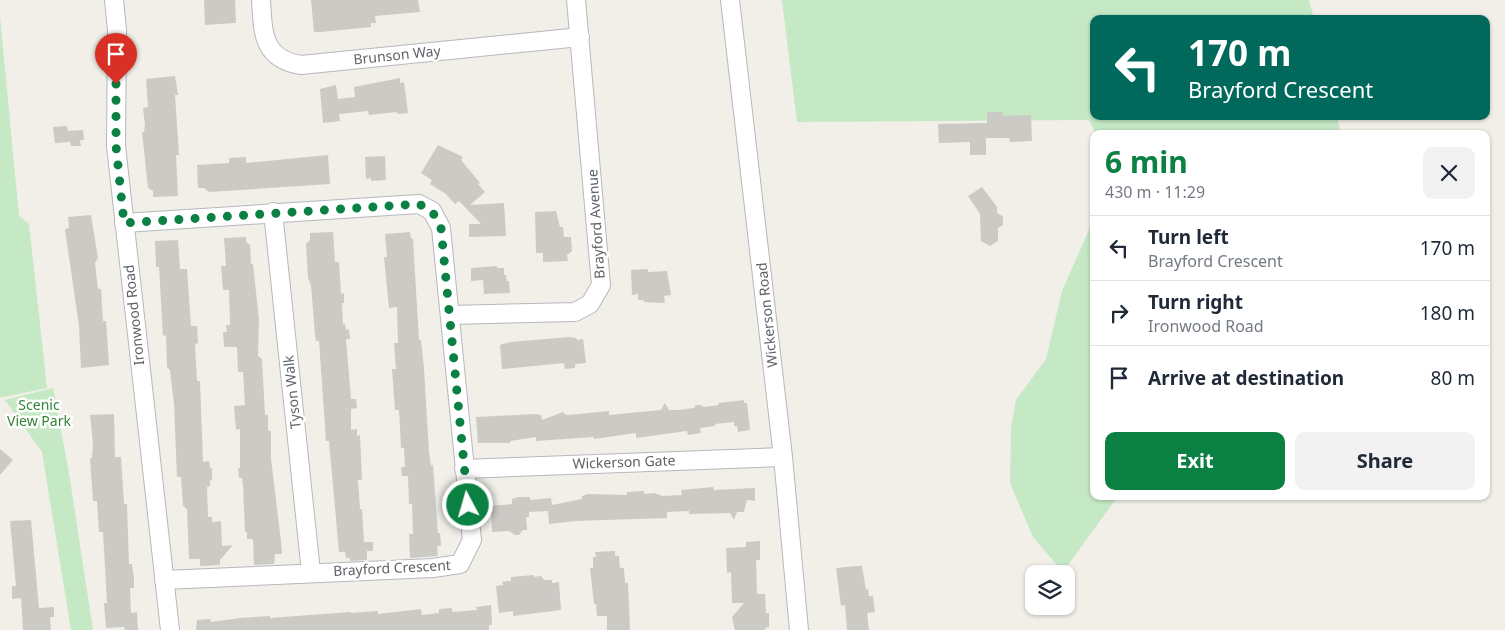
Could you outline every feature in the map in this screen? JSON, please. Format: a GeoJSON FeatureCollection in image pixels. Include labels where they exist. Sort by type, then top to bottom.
{"type":"FeatureCollection","features":[{"type":"Feature","properties":{"kind":"street","name":"Ironwood Road"},"geometry":{"type":"LineString","coordinates":[[114,0],[117,30],[116,146],[170,630]]}},
{"type":"Feature","properties":{"kind":"street","name":"Brunson Way"},"geometry":{"type":"LineString","coordinates":[[261,0],[263,30],[271,51],[279,58],[301,65],[580,37]]}},
{"type":"Feature","properties":{"kind":"street","name":"Brayford Avenue"},"geometry":{"type":"LineString","coordinates":[[450,315],[575,312],[590,304],[601,285],[576,0]]}},
{"type":"Feature","properties":{"kind":"street","name":"Wickerson Road"},"geometry":{"type":"LineString","coordinates":[[730,0],[783,456],[799,630]]}},
{"type":"Feature","properties":{"kind":"street","name":"Brayford Crescent"},"geometry":{"type":"LineString","coordinates":[[124,223],[419,204],[432,211],[441,228],[472,540],[460,564],[433,568],[164,580]]}},
{"type":"Feature","properties":{"kind":"street","name":"Tyson Walk"},"geometry":{"type":"LineString","coordinates":[[273,212],[311,572]]}},
{"type":"Feature","properties":{"kind":"street","name":"Wickerson Gate"},"geometry":{"type":"LineString","coordinates":[[464,469],[783,456]]}},
{"type":"Feature","properties":{"kind":"green space"},"geometry":{"type":"Polygon","coordinates":[[[782,0],[1309,0],[1313,15],[1090,15],[1090,120],[1338,120],[1340,130],[1094,130],[1089,120],[797,122],[782,0]]]}},
{"type":"Feature","properties":{"kind":"green space"},"geometry":{"type":"Polygon","coordinates":[[[0,17],[19,216],[29,224],[47,388],[4,397],[0,397],[0,17]]]}},
{"type":"Feature","properties":{"kind":"green space"},"geometry":{"type":"Polygon","coordinates":[[[1090,226],[1090,500],[1115,500],[1068,565],[1057,565],[1033,537],[1010,483],[1011,428],[1016,400],[1046,359],[1062,291],[1090,226]]]}},
{"type":"Feature","properties":{"kind":"green space","name":"Scenic View Park"},"geometry":{"type":"Polygon","coordinates":[[[53,388],[69,473],[93,630],[71,630],[42,452],[5,400],[53,388]]]}},
{"type":"Feature","properties":{"kind":"building"},"geometry":{"type":"Polygon","coordinates":[[[204,0],[235,0],[236,23],[205,25],[204,0]]]}},
{"type":"Feature","properties":{"kind":"building"},"geometry":{"type":"Polygon","coordinates":[[[311,0],[418,0],[420,12],[375,16],[376,23],[371,23],[371,27],[314,32],[311,0]]]}},
{"type":"Feature","properties":{"kind":"building"},"geometry":{"type":"Polygon","coordinates":[[[175,76],[178,95],[175,95],[179,155],[176,155],[178,196],[153,197],[153,191],[148,188],[142,132],[144,132],[145,125],[143,108],[148,107],[146,79],[175,76]]]}},
{"type":"Feature","properties":{"kind":"building"},"geometry":{"type":"Polygon","coordinates":[[[400,78],[400,83],[404,82],[408,113],[397,114],[397,112],[369,115],[368,111],[339,114],[340,121],[323,123],[320,89],[336,85],[338,99],[355,97],[354,87],[400,78]]]}},
{"type":"Feature","properties":{"kind":"building"},"geometry":{"type":"Polygon","coordinates":[[[987,112],[1003,112],[1003,116],[1031,115],[1032,141],[1010,142],[1009,138],[986,138],[986,155],[970,155],[970,142],[939,143],[938,124],[987,123],[987,112]]]}},
{"type":"Feature","properties":{"kind":"building"},"geometry":{"type":"Polygon","coordinates":[[[67,126],[68,131],[83,130],[84,140],[80,140],[81,146],[71,146],[70,142],[55,143],[53,127],[67,126]]]}},
{"type":"Feature","properties":{"kind":"building"},"geometry":{"type":"Polygon","coordinates":[[[438,145],[463,157],[461,160],[485,192],[470,205],[504,203],[506,236],[469,237],[469,224],[481,224],[459,201],[455,204],[446,194],[430,184],[432,180],[421,173],[438,145]]]}},
{"type":"Feature","properties":{"kind":"building"},"geometry":{"type":"Polygon","coordinates":[[[328,155],[330,184],[209,192],[204,188],[198,188],[197,165],[229,163],[229,158],[246,157],[246,163],[328,155]]]}},
{"type":"Feature","properties":{"kind":"building"},"geometry":{"type":"Polygon","coordinates":[[[385,156],[386,180],[371,181],[371,178],[366,179],[365,157],[385,156]]]}},
{"type":"Feature","properties":{"kind":"building"},"geometry":{"type":"Polygon","coordinates":[[[982,187],[997,207],[997,213],[1003,216],[1003,225],[998,228],[998,241],[990,246],[981,241],[980,214],[968,196],[982,187]]]}},
{"type":"Feature","properties":{"kind":"building"},"geometry":{"type":"Polygon","coordinates":[[[556,211],[560,227],[563,227],[564,237],[571,237],[572,251],[567,255],[568,261],[543,262],[543,253],[536,253],[535,212],[556,211]]]}},
{"type":"Feature","properties":{"kind":"building"},"geometry":{"type":"Polygon","coordinates":[[[91,215],[98,258],[95,263],[98,289],[101,289],[103,321],[106,321],[109,365],[81,368],[79,326],[65,229],[69,228],[68,217],[91,215]]]}},
{"type":"Feature","properties":{"kind":"building"},"geometry":{"type":"Polygon","coordinates":[[[333,232],[335,262],[339,262],[341,294],[344,293],[344,303],[342,303],[343,324],[345,324],[346,330],[349,329],[350,339],[346,339],[351,399],[356,399],[357,408],[351,409],[351,430],[357,429],[357,436],[360,435],[362,480],[358,480],[364,542],[373,542],[373,551],[367,551],[367,560],[350,561],[350,558],[346,558],[345,552],[339,552],[329,441],[326,441],[319,341],[316,341],[311,285],[308,278],[306,244],[310,240],[310,233],[333,232]]]}},
{"type":"Feature","properties":{"kind":"building"},"geometry":{"type":"Polygon","coordinates":[[[410,232],[413,239],[419,340],[421,340],[424,368],[429,452],[431,466],[433,465],[438,533],[440,533],[441,546],[437,546],[438,556],[410,558],[409,534],[413,534],[412,504],[409,504],[408,476],[402,476],[401,467],[405,467],[404,448],[401,448],[399,410],[395,410],[392,369],[396,369],[394,343],[398,343],[397,307],[389,308],[384,257],[387,257],[385,234],[410,232]]]}},
{"type":"Feature","properties":{"kind":"building"},"geometry":{"type":"Polygon","coordinates":[[[246,237],[246,242],[250,245],[251,264],[253,264],[259,320],[258,356],[262,359],[265,415],[268,415],[268,431],[271,431],[271,459],[281,541],[282,554],[275,554],[274,564],[254,565],[253,539],[247,539],[247,532],[245,532],[243,485],[242,478],[239,478],[238,468],[240,468],[240,429],[236,430],[234,406],[245,405],[243,372],[238,372],[237,347],[224,347],[223,332],[227,332],[226,325],[230,325],[229,290],[223,290],[221,266],[226,266],[224,238],[246,237]]]}},
{"type":"Feature","properties":{"kind":"building"},"geometry":{"type":"Polygon","coordinates":[[[178,240],[180,269],[187,269],[191,326],[197,326],[198,343],[195,344],[197,381],[200,381],[203,462],[209,461],[210,468],[212,468],[212,480],[210,480],[210,486],[207,487],[208,517],[212,517],[212,522],[221,521],[222,546],[233,545],[220,560],[220,565],[200,566],[200,559],[189,559],[187,509],[183,506],[181,477],[177,477],[174,404],[170,370],[167,367],[166,335],[163,336],[159,267],[156,267],[155,241],[178,240]]]}},
{"type":"Feature","properties":{"kind":"building"},"geometry":{"type":"Polygon","coordinates":[[[497,266],[497,268],[504,268],[504,275],[506,275],[507,281],[509,281],[510,293],[484,294],[483,280],[471,281],[471,268],[497,266]]]}},
{"type":"Feature","properties":{"kind":"building"},"geometry":{"type":"Polygon","coordinates":[[[648,269],[648,272],[667,271],[671,295],[664,296],[665,303],[644,302],[644,300],[638,300],[638,294],[632,295],[631,270],[648,269]]]}},
{"type":"Feature","properties":{"kind":"building"},"geometry":{"type":"Polygon","coordinates":[[[570,337],[577,340],[583,339],[586,363],[575,364],[575,368],[565,369],[564,363],[502,369],[500,345],[510,342],[570,337]]]}},
{"type":"Feature","properties":{"kind":"building"},"geometry":{"type":"Polygon","coordinates":[[[744,400],[744,403],[747,403],[750,430],[738,432],[734,422],[700,428],[701,433],[688,435],[687,431],[636,438],[636,433],[594,439],[593,437],[536,441],[536,437],[510,441],[510,443],[478,443],[476,417],[536,414],[541,415],[542,420],[563,412],[566,415],[609,411],[609,415],[661,410],[665,403],[669,410],[679,410],[694,408],[696,405],[704,407],[719,405],[718,403],[744,400]]]}},
{"type":"Feature","properties":{"kind":"building"},"geometry":{"type":"Polygon","coordinates":[[[114,414],[115,457],[121,457],[124,504],[127,504],[129,564],[132,564],[134,579],[134,588],[130,588],[131,613],[137,612],[138,630],[125,630],[124,627],[106,628],[104,603],[107,603],[103,532],[99,532],[97,501],[93,501],[90,458],[92,458],[93,444],[90,415],[114,414]]]}},
{"type":"Feature","properties":{"kind":"building"},"geometry":{"type":"Polygon","coordinates":[[[0,449],[13,460],[0,475],[0,449]]]}},
{"type":"Feature","properties":{"kind":"building"},"geometry":{"type":"Polygon","coordinates":[[[713,487],[714,490],[755,488],[755,501],[747,500],[744,512],[737,512],[734,520],[730,513],[689,514],[689,511],[667,512],[667,518],[575,521],[549,524],[548,511],[529,512],[529,517],[526,517],[527,530],[523,530],[519,535],[509,531],[492,532],[491,506],[512,504],[512,499],[518,497],[530,497],[530,500],[551,498],[552,505],[582,499],[582,496],[588,494],[627,495],[627,492],[644,491],[644,494],[655,493],[662,496],[682,495],[681,490],[713,487]]]}},
{"type":"Feature","properties":{"kind":"building"},"geometry":{"type":"Polygon","coordinates":[[[31,520],[39,608],[54,607],[54,617],[50,617],[51,630],[23,630],[21,598],[12,599],[12,586],[16,586],[10,521],[31,520]]]}},
{"type":"Feature","properties":{"kind":"building"},"geometry":{"type":"Polygon","coordinates":[[[760,541],[760,560],[756,560],[757,594],[765,594],[766,613],[769,613],[769,627],[765,628],[765,630],[735,630],[732,617],[744,603],[732,603],[731,572],[727,573],[726,548],[746,547],[746,542],[760,541]]]}},
{"type":"Feature","properties":{"kind":"building"},"geometry":{"type":"Polygon","coordinates":[[[615,551],[615,556],[619,556],[620,568],[624,568],[625,583],[628,583],[630,630],[607,630],[607,616],[597,616],[596,604],[594,604],[590,568],[593,568],[593,557],[596,557],[595,552],[615,551]]]}},
{"type":"Feature","properties":{"kind":"building"},"geometry":{"type":"Polygon","coordinates":[[[862,566],[866,590],[868,589],[869,596],[873,596],[875,612],[867,613],[869,630],[847,630],[845,605],[841,606],[836,568],[862,566]]]}},
{"type":"Feature","properties":{"kind":"building"},"geometry":{"type":"Polygon","coordinates":[[[534,575],[534,577],[541,576],[544,580],[552,580],[552,583],[559,582],[561,610],[513,616],[513,611],[499,613],[496,586],[503,585],[502,582],[511,581],[511,577],[534,575]]]}},
{"type":"Feature","properties":{"kind":"building"},"geometry":{"type":"Polygon","coordinates":[[[491,605],[492,625],[489,625],[489,630],[196,630],[197,620],[210,619],[211,622],[270,616],[270,618],[378,611],[378,614],[421,609],[422,615],[439,613],[439,609],[452,608],[452,612],[477,610],[476,607],[491,605]]]}},
{"type":"Feature","properties":{"kind":"route"},"geometry":{"type":"LineString","coordinates":[[116,84],[116,146],[124,223],[419,204],[432,211],[441,228],[468,505]]}}]}
